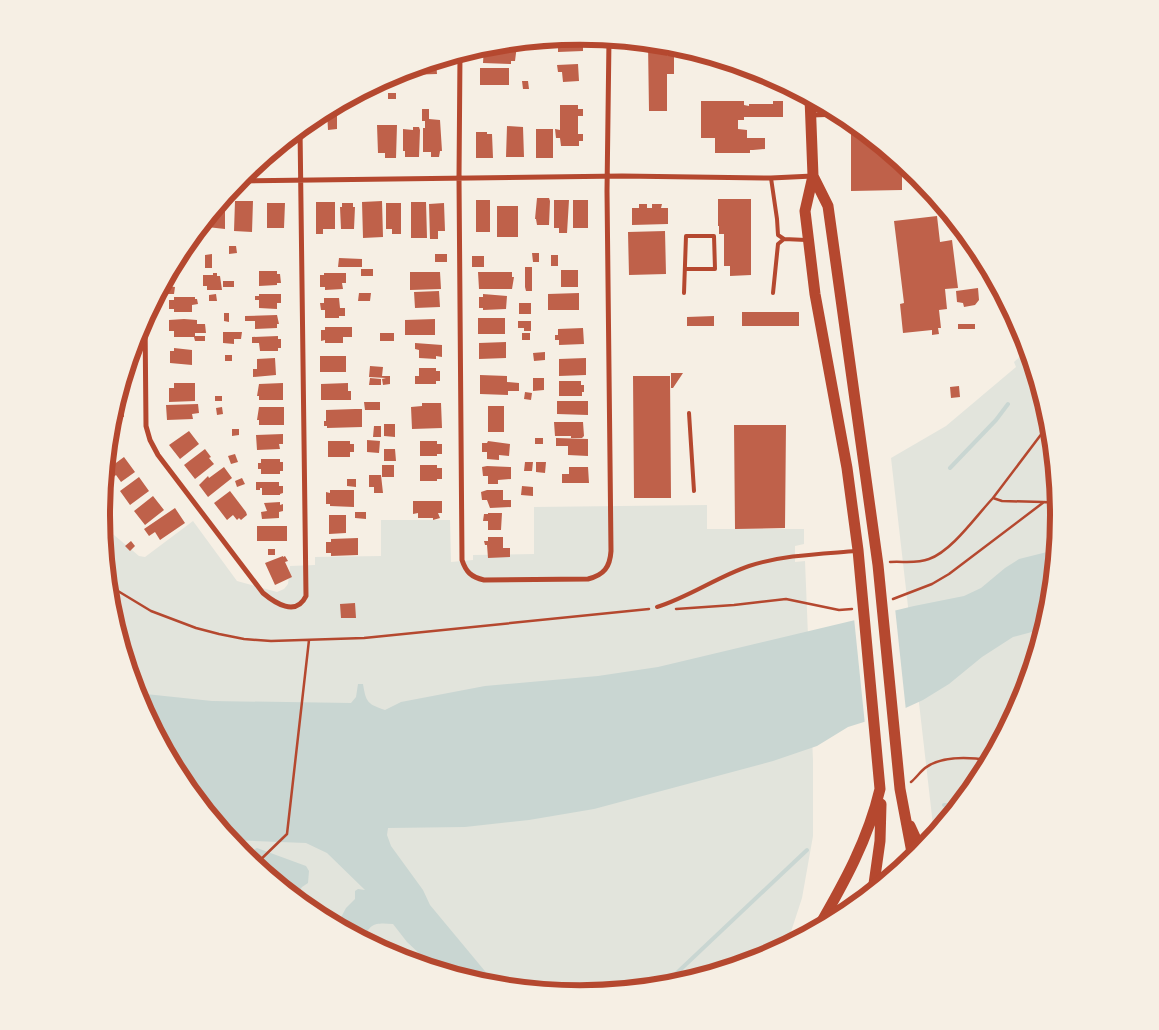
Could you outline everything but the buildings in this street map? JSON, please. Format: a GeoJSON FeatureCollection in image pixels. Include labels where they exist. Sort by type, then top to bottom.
{"type":"FeatureCollection","features":[{"type":"Feature","properties":{"kind":"main road"},"geometry":{"type":"LineString","coordinates":[[810,106],[813,176],[805,211],[808,241],[819,320],[847,468],[858,550],[879,762],[880,841],[874,881]]}},
{"type":"Feature","properties":{"kind":"main road"},"geometry":{"type":"LineString","coordinates":[[813,176],[828,206],[878,565],[896,758],[910,849]]}},
{"type":"Feature","properties":{"kind":"main road"},"geometry":{"type":"LineString","coordinates":[[825,915],[849,875],[862,847],[872,820],[880,789]]}},
{"type":"Feature","properties":{"kind":"main road"},"geometry":{"type":"LineString","coordinates":[[904,814],[917,842]]}},
{"type":"Feature","properties":{"kind":"street"},"geometry":{"type":"LineString","coordinates":[[460,61],[462,560],[470,574],[484,580],[588,579],[596,577],[605,571],[610,562],[607,177],[609,46]]}},
{"type":"Feature","properties":{"kind":"street"},"geometry":{"type":"LineString","coordinates":[[811,115],[825,115]]}},
{"type":"Feature","properties":{"kind":"street"},"geometry":{"type":"LineString","coordinates":[[145,335],[146,426],[150,440],[158,454],[263,593],[281,605],[288,607],[297,606],[304,602],[306,596],[300,137]]}},
{"type":"Feature","properties":{"kind":"street"},"geometry":{"type":"LineString","coordinates":[[249,181],[607,177],[771,178],[813,176]]}},
{"type":"Feature","properties":{"kind":"lane"},"geometry":{"type":"LineString","coordinates":[[771,178],[778,235],[784,239],[808,241]]}},
{"type":"Feature","properties":{"kind":"lane"},"geometry":{"type":"LineString","coordinates":[[684,293],[686,236],[714,236],[715,269],[685,269]]}},
{"type":"Feature","properties":{"kind":"lane"},"geometry":{"type":"LineString","coordinates":[[773,293],[778,244],[784,239]]}},
{"type":"Feature","properties":{"kind":"lane"},"geometry":{"type":"LineString","coordinates":[[689,413],[694,491]]}},
{"type":"Feature","properties":{"kind":"lane"},"geometry":{"type":"LineString","coordinates":[[656,607],[674,601],[749,566],[798,556],[858,550]]}},
{"type":"Feature","properties":{"kind":"path"},"geometry":{"type":"LineString","coordinates":[[878,565],[929,559],[941,552],[952,543],[993,498],[1042,434]]}},
{"type":"Feature","properties":{"kind":"path"},"geometry":{"type":"LineString","coordinates":[[993,498],[1002,501],[1044,502]]}},
{"type":"Feature","properties":{"kind":"path"},"geometry":{"type":"LineString","coordinates":[[116,590],[152,611],[218,634],[253,640],[309,640],[406,634],[643,611]]}},
{"type":"Feature","properties":{"kind":"path"},"geometry":{"type":"LineString","coordinates":[[261,859],[287,834],[309,640]]}},
{"type":"Feature","properties":{"kind":"path"},"geometry":{"type":"LineString","coordinates":[[900,789],[934,762],[963,758],[981,759]]}},
{"type":"Feature","properties":{"kind":"shaded area"},"geometry":{"type":"Polygon","coordinates":[[[1022,355],[1033,393],[1045,454],[1050,515],[1045,576],[1040,607],[1025,666],[1001,723],[987,750],[970,776],[933,825],[891,458],[946,426],[1016,367],[1014,362],[1022,355]]]}},
{"type":"Feature","properties":{"kind":"shaded area"},"geometry":{"type":"Polygon","coordinates":[[[707,505],[707,529],[804,529],[804,544],[795,546],[795,562],[805,561],[813,761],[813,836],[802,898],[790,935],[731,960],[701,969],[641,981],[610,984],[549,984],[518,981],[458,969],[428,960],[372,937],[318,906],[293,888],[247,847],[226,825],[172,750],[145,695],[134,666],[119,607],[111,532],[139,556],[145,557],[193,521],[237,581],[277,592],[284,589],[288,584],[290,566],[315,565],[315,557],[381,556],[381,520],[450,520],[451,562],[473,560],[473,555],[534,554],[534,507],[707,505]]]}},
{"type":"Feature","properties":{"kind":"shaded area"},"geometry":{"type":"Polygon","coordinates":[[[1047,552],[1040,607],[1034,631],[1013,637],[982,657],[949,684],[923,700],[899,711],[848,727],[817,746],[773,761],[594,809],[529,820],[465,827],[388,828],[387,835],[391,846],[423,890],[430,905],[489,976],[425,959],[407,942],[393,924],[374,925],[366,934],[340,919],[346,908],[355,899],[355,891],[358,889],[365,890],[327,853],[306,843],[241,840],[226,825],[189,776],[172,750],[145,694],[212,701],[351,703],[356,697],[358,684],[363,684],[365,695],[369,702],[385,710],[401,702],[485,686],[598,676],[658,667],[914,606],[964,596],[981,588],[1019,559],[1047,552]]]}},
{"type":"Feature","properties":{"kind":"shaded area"},"geometry":{"type":"Polygon","coordinates":[[[257,848],[306,866],[309,871],[308,883],[299,892],[251,851],[257,848]]]}},
{"type":"Feature","properties":{"kind":"pier"},"geometry":{"type":"Polygon","coordinates":[[[895,608],[906,711],[865,725],[854,618],[895,608]]]}},
{"type":"Feature","properties":{"kind":"waterway"},"geometry":{"type":"LineString","coordinates":[[950,468],[996,420],[1008,404]]}},
{"type":"Feature","properties":{"kind":"waterway"},"geometry":{"type":"LineString","coordinates":[[944,805],[949,805]]}},
{"type":"Feature","properties":{"kind":"waterway"},"geometry":{"type":"LineString","coordinates":[[674,975],[807,850]]}}]}
